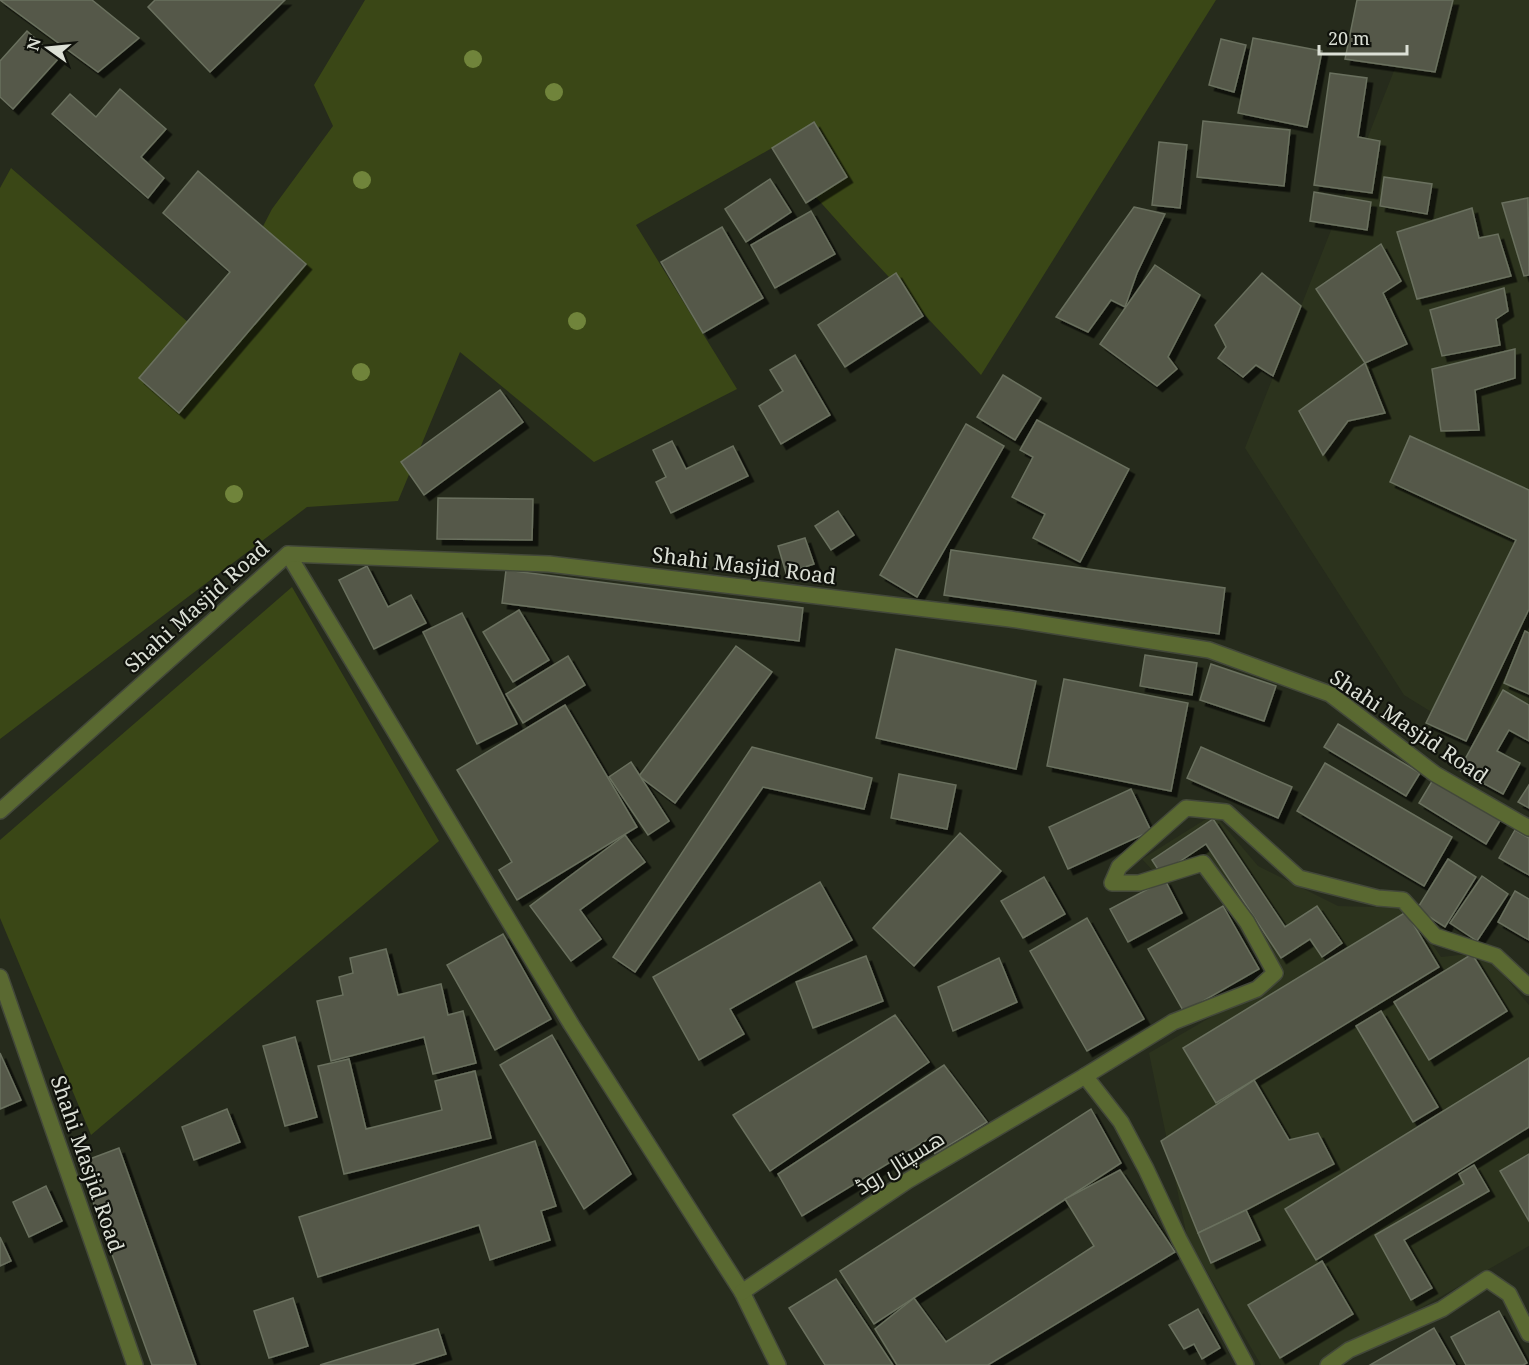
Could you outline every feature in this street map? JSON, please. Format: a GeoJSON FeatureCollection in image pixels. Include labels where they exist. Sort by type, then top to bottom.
{"type":"FeatureCollection","features":[{"type":"Feature","properties":{"kind":"street","name":"Shahi Masjid Road"},"geometry":{"type":"LineString","coordinates":[[0,812],[288,554],[549,564],[1010,619],[1209,650],[1330,694],[1435,774],[1529,828]]}},
{"type":"Feature","properties":{"kind":"street"},"geometry":{"type":"LineString","coordinates":[[288,554],[571,1024],[742,1292],[778,1365]]}},
{"type":"Feature","properties":{"kind":"street","name":"ھسپتال روڈ"},"geometry":{"type":"LineString","coordinates":[[742,1292],[907,1181],[1173,1022],[1257,989],[1275,973],[1247,922],[1203,863],[1139,883],[1112,883],[1119,867],[1186,808],[1226,812],[1299,878],[1378,898],[1403,900],[1435,936],[1496,956],[1529,987]]}},
{"type":"Feature","properties":{"kind":"street","name":"Shahi Masjid Road"},"geometry":{"type":"LineString","coordinates":[[0,977],[135,1365]]}},
{"type":"Feature","properties":{"kind":"street"},"geometry":{"type":"LineString","coordinates":[[1085,1076],[1121,1122],[1146,1168],[1179,1239],[1246,1365]]}},
{"type":"Feature","properties":{"kind":"street"},"geometry":{"type":"LineString","coordinates":[[1328,1365],[1348,1350],[1442,1309],[1486,1279],[1509,1294],[1529,1334]]}},
{"type":"Feature","properties":{"kind":"shaded area"},"geometry":{"type":"Polygon","coordinates":[[[1422,0],[1529,0],[1529,713],[1480,742],[1404,695],[1245,448],[1422,0]]]}},
{"type":"Feature","properties":{"kind":"shaded area"},"geometry":{"type":"Polygon","coordinates":[[[1214,814],[1258,866],[1338,906],[1408,908],[1441,957],[1478,953],[1490,959],[1529,1005],[1529,1246],[1322,1365],[1261,1365],[1187,1237],[1149,1053],[1285,974],[1204,853],[1158,876],[1142,859],[1214,814]]]}},
{"type":"Feature","properties":{"kind":"green space"},"geometry":{"type":"Polygon","coordinates":[[[365,0],[1216,0],[981,375],[857,243],[772,148],[636,225],[737,389],[594,462],[460,352],[398,501],[307,507],[0,739],[0,188],[11,168],[205,337],[272,209],[333,126],[314,85],[365,0]]]}},
{"type":"Feature","properties":{"kind":"green space"},"geometry":{"type":"Polygon","coordinates":[[[292,587],[439,841],[91,1135],[0,918],[0,840],[292,587]]]}},
{"type":"Feature","properties":{"kind":"building"},"geometry":{"type":"Polygon","coordinates":[[[0,0],[92,0],[139,38],[98,72],[0,0]]]}},
{"type":"Feature","properties":{"kind":"building"},"geometry":{"type":"Polygon","coordinates":[[[155,0],[285,0],[210,72],[148,7],[155,0]]]}},
{"type":"Feature","properties":{"kind":"building"},"geometry":{"type":"Polygon","coordinates":[[[1357,0],[1453,0],[1435,72],[1345,59],[1357,0]]]}},
{"type":"Feature","properties":{"kind":"building"},"geometry":{"type":"Polygon","coordinates":[[[27,31],[58,59],[13,109],[0,97],[0,61],[27,31]]]}},
{"type":"Feature","properties":{"kind":"building"},"geometry":{"type":"Polygon","coordinates":[[[1253,38],[1322,51],[1307,127],[1238,113],[1253,38]]]}},
{"type":"Feature","properties":{"kind":"building"},"geometry":{"type":"Polygon","coordinates":[[[1221,39],[1246,45],[1234,92],[1209,85],[1221,39]]]}},
{"type":"Feature","properties":{"kind":"building"},"geometry":{"type":"Polygon","coordinates":[[[1330,73],[1367,78],[1358,137],[1380,141],[1372,193],[1314,185],[1330,73]]]}},
{"type":"Feature","properties":{"kind":"building"},"geometry":{"type":"Polygon","coordinates":[[[120,89],[166,129],[141,157],[164,178],[148,198],[52,114],[70,94],[96,117],[120,89]]]}},
{"type":"Feature","properties":{"kind":"building"},"geometry":{"type":"Polygon","coordinates":[[[1203,121],[1290,130],[1284,186],[1197,177],[1203,121]]]}},
{"type":"Feature","properties":{"kind":"building"},"geometry":{"type":"Polygon","coordinates":[[[814,122],[847,177],[806,203],[772,148],[814,122]]]}},
{"type":"Feature","properties":{"kind":"building"},"geometry":{"type":"Polygon","coordinates":[[[1159,142],[1187,145],[1180,208],[1152,205],[1159,142]]]}},
{"type":"Feature","properties":{"kind":"building"},"geometry":{"type":"Polygon","coordinates":[[[198,171],[306,264],[179,413],[139,378],[230,272],[163,213],[198,171]]]}},
{"type":"Feature","properties":{"kind":"building"},"geometry":{"type":"Polygon","coordinates":[[[1384,177],[1432,184],[1427,214],[1380,206],[1384,177]]]}},
{"type":"Feature","properties":{"kind":"building"},"geometry":{"type":"Polygon","coordinates":[[[770,179],[791,212],[746,242],[725,209],[770,179]]]}},
{"type":"Feature","properties":{"kind":"building"},"geometry":{"type":"Polygon","coordinates":[[[1314,192],[1371,202],[1367,230],[1310,221],[1314,192]]]}},
{"type":"Feature","properties":{"kind":"building"},"geometry":{"type":"Polygon","coordinates":[[[1528,198],[1529,275],[1524,276],[1502,203],[1528,198]]]}},
{"type":"Feature","properties":{"kind":"building"},"geometry":{"type":"Polygon","coordinates":[[[1134,207],[1165,214],[1137,273],[1125,307],[1111,300],[1088,332],[1056,317],[1134,207]]]}},
{"type":"Feature","properties":{"kind":"building"},"geometry":{"type":"Polygon","coordinates":[[[1472,208],[1479,238],[1498,234],[1511,276],[1417,299],[1397,232],[1472,208]]]}},
{"type":"Feature","properties":{"kind":"building"},"geometry":{"type":"Polygon","coordinates":[[[811,211],[835,254],[775,288],[751,245],[811,211]]]}},
{"type":"Feature","properties":{"kind":"building"},"geometry":{"type":"Polygon","coordinates":[[[722,227],[763,298],[703,333],[661,262],[722,227]]]}},
{"type":"Feature","properties":{"kind":"building"},"geometry":{"type":"Polygon","coordinates":[[[1381,244],[1401,281],[1383,293],[1407,344],[1365,363],[1316,289],[1381,244]]]}},
{"type":"Feature","properties":{"kind":"building"},"geometry":{"type":"Polygon","coordinates":[[[1155,265],[1200,295],[1168,357],[1177,369],[1157,386],[1100,344],[1155,265]]]}},
{"type":"Feature","properties":{"kind":"building"},"geometry":{"type":"Polygon","coordinates":[[[896,273],[923,316],[845,367],[818,325],[896,273]]]}},
{"type":"Feature","properties":{"kind":"building"},"geometry":{"type":"Polygon","coordinates":[[[1262,273],[1301,306],[1273,376],[1256,365],[1243,377],[1218,358],[1226,347],[1215,325],[1262,273]]]}},
{"type":"Feature","properties":{"kind":"building"},"geometry":{"type":"Polygon","coordinates":[[[1504,288],[1508,311],[1496,319],[1500,345],[1442,356],[1430,310],[1504,288]]]}},
{"type":"Feature","properties":{"kind":"building"},"geometry":{"type":"Polygon","coordinates":[[[1515,349],[1515,378],[1475,390],[1479,430],[1441,431],[1432,369],[1515,349]]]}},
{"type":"Feature","properties":{"kind":"building"},"geometry":{"type":"Polygon","coordinates":[[[795,355],[830,415],[781,444],[759,406],[783,391],[770,370],[795,355]]]}},
{"type":"Feature","properties":{"kind":"building"},"geometry":{"type":"Polygon","coordinates":[[[1365,363],[1385,413],[1348,421],[1323,455],[1299,411],[1365,363]]]}},
{"type":"Feature","properties":{"kind":"building"},"geometry":{"type":"Polygon","coordinates":[[[1003,375],[1041,398],[1015,440],[977,417],[1003,375]]]}},
{"type":"Feature","properties":{"kind":"building"},"geometry":{"type":"Polygon","coordinates":[[[500,390],[523,422],[424,495],[401,462],[500,390]]]}},
{"type":"Feature","properties":{"kind":"building"},"geometry":{"type":"Polygon","coordinates":[[[1037,420],[1129,469],[1080,562],[1033,538],[1045,514],[1012,497],[1033,457],[1020,450],[1037,420]]]}},
{"type":"Feature","properties":{"kind":"building"},"geometry":{"type":"Polygon","coordinates":[[[966,424],[1004,446],[917,597],[880,575],[966,424]]]}},
{"type":"Feature","properties":{"kind":"building"},"geometry":{"type":"Polygon","coordinates":[[[1410,436],[1529,490],[1529,609],[1466,741],[1426,723],[1516,540],[1390,482],[1410,436]]]}},
{"type":"Feature","properties":{"kind":"building"},"geometry":{"type":"Polygon","coordinates":[[[672,441],[686,469],[733,446],[748,476],[671,513],[656,482],[666,477],[653,450],[672,441]]]}},
{"type":"Feature","properties":{"kind":"building"},"geometry":{"type":"Polygon","coordinates":[[[438,498],[533,499],[532,540],[437,539],[438,498]]]}},
{"type":"Feature","properties":{"kind":"building"},"geometry":{"type":"Polygon","coordinates":[[[838,511],[854,535],[831,550],[815,526],[838,511]]]}},
{"type":"Feature","properties":{"kind":"building"},"geometry":{"type":"Polygon","coordinates":[[[805,538],[814,564],[786,573],[778,546],[805,538]]]}},
{"type":"Feature","properties":{"kind":"building"},"geometry":{"type":"Polygon","coordinates":[[[951,550],[1225,588],[1219,634],[944,595],[951,550]]]}},
{"type":"Feature","properties":{"kind":"building"},"geometry":{"type":"Polygon","coordinates":[[[367,566],[388,607],[411,595],[426,623],[374,649],[339,580],[367,566]]]}},
{"type":"Feature","properties":{"kind":"building"},"geometry":{"type":"Polygon","coordinates":[[[506,570],[803,608],[799,641],[502,603],[506,570]]]}},
{"type":"Feature","properties":{"kind":"building"},"geometry":{"type":"Polygon","coordinates":[[[519,610],[549,660],[513,682],[483,632],[519,610]]]}},
{"type":"Feature","properties":{"kind":"building"},"geometry":{"type":"Polygon","coordinates":[[[462,613],[517,724],[477,744],[423,632],[462,613]]]}},
{"type":"Feature","properties":{"kind":"building"},"geometry":{"type":"Polygon","coordinates":[[[1525,631],[1529,633],[1529,694],[1504,683],[1525,631]]]}},
{"type":"Feature","properties":{"kind":"building"},"geometry":{"type":"Polygon","coordinates":[[[736,646],[772,672],[675,803],[639,776],[736,646]]]}},
{"type":"Feature","properties":{"kind":"building"},"geometry":{"type":"Polygon","coordinates":[[[896,649],[1036,681],[1016,769],[876,738],[896,649]]]}},
{"type":"Feature","properties":{"kind":"building"},"geometry":{"type":"Polygon","coordinates":[[[1145,655],[1197,663],[1192,695],[1140,686],[1145,655]]]}},
{"type":"Feature","properties":{"kind":"building"},"geometry":{"type":"Polygon","coordinates":[[[568,656],[585,685],[523,723],[506,694],[568,656]]]}},
{"type":"Feature","properties":{"kind":"building"},"geometry":{"type":"Polygon","coordinates":[[[1211,664],[1276,686],[1264,721],[1200,700],[1211,664]]]}},
{"type":"Feature","properties":{"kind":"building"},"geometry":{"type":"Polygon","coordinates":[[[1064,679],[1188,703],[1171,791],[1047,766],[1064,679]]]}},
{"type":"Feature","properties":{"kind":"building"},"geometry":{"type":"Polygon","coordinates":[[[1503,690],[1529,705],[1529,741],[1509,730],[1497,751],[1520,763],[1503,794],[1459,770],[1503,690]]]}},
{"type":"Feature","properties":{"kind":"building"},"geometry":{"type":"Polygon","coordinates":[[[565,705],[637,827],[517,900],[499,870],[512,862],[457,770],[565,705]]]}},
{"type":"Feature","properties":{"kind":"building"},"geometry":{"type":"Polygon","coordinates":[[[1338,724],[1420,773],[1406,796],[1324,747],[1338,724]]]}},
{"type":"Feature","properties":{"kind":"building"},"geometry":{"type":"Polygon","coordinates":[[[752,747],[872,778],[864,809],[763,787],[635,972],[613,957],[752,747]]]}},
{"type":"Feature","properties":{"kind":"building"},"geometry":{"type":"Polygon","coordinates":[[[1201,747],[1292,787],[1278,818],[1187,778],[1201,747]]]}},
{"type":"Feature","properties":{"kind":"building"},"geometry":{"type":"Polygon","coordinates":[[[631,762],[669,821],[648,835],[609,777],[631,762]]]}},
{"type":"Feature","properties":{"kind":"building"},"geometry":{"type":"Polygon","coordinates":[[[1325,763],[1452,837],[1424,886],[1297,811],[1325,763]]]}},
{"type":"Feature","properties":{"kind":"building"},"geometry":{"type":"Polygon","coordinates":[[[899,774],[956,785],[947,829],[891,818],[899,774]]]}},
{"type":"Feature","properties":{"kind":"building"},"geometry":{"type":"Polygon","coordinates":[[[1434,778],[1501,819],[1486,844],[1419,803],[1434,778]]]}},
{"type":"Feature","properties":{"kind":"building"},"geometry":{"type":"Polygon","coordinates":[[[1529,785],[1529,808],[1518,802],[1529,785]]]}},
{"type":"Feature","properties":{"kind":"building"},"geometry":{"type":"Polygon","coordinates":[[[1131,789],[1151,831],[1068,869],[1049,827],[1131,789]]]}},
{"type":"Feature","properties":{"kind":"building"},"geometry":{"type":"Polygon","coordinates":[[[1213,819],[1285,927],[1317,906],[1342,943],[1322,957],[1310,939],[1281,958],[1206,844],[1161,874],[1152,860],[1213,819]]]}},
{"type":"Feature","properties":{"kind":"building"},"geometry":{"type":"Polygon","coordinates":[[[1515,830],[1529,838],[1529,875],[1499,858],[1515,830]]]}},
{"type":"Feature","properties":{"kind":"building"},"geometry":{"type":"Polygon","coordinates":[[[960,833],[1001,871],[914,966],[873,928],[960,833]]]}},
{"type":"Feature","properties":{"kind":"building"},"geometry":{"type":"Polygon","coordinates":[[[625,835],[645,862],[580,910],[601,939],[571,961],[530,906],[625,835]]]}},
{"type":"Feature","properties":{"kind":"building"},"geometry":{"type":"Polygon","coordinates":[[[1448,859],[1476,877],[1445,927],[1417,909],[1448,859]]]}},
{"type":"Feature","properties":{"kind":"building"},"geometry":{"type":"Polygon","coordinates":[[[1482,876],[1508,894],[1477,941],[1450,923],[1482,876]]]}},
{"type":"Feature","properties":{"kind":"building"},"geometry":{"type":"Polygon","coordinates":[[[1044,877],[1065,914],[1023,938],[1001,901],[1044,877]]]}},
{"type":"Feature","properties":{"kind":"building"},"geometry":{"type":"Polygon","coordinates":[[[1165,880],[1182,913],[1128,942],[1110,909],[1165,880]]]}},
{"type":"Feature","properties":{"kind":"building"},"geometry":{"type":"Polygon","coordinates":[[[820,882],[852,940],[730,1009],[744,1034],[699,1060],[653,977],[820,882]]]}},
{"type":"Feature","properties":{"kind":"building"},"geometry":{"type":"Polygon","coordinates":[[[1515,891],[1529,899],[1529,940],[1498,922],[1515,891]]]}},
{"type":"Feature","properties":{"kind":"building"},"geometry":{"type":"Polygon","coordinates":[[[1223,906],[1259,969],[1184,1012],[1148,949],[1223,906]]]}},
{"type":"Feature","properties":{"kind":"building"},"geometry":{"type":"Polygon","coordinates":[[[1406,912],[1439,967],[1216,1103],[1183,1048],[1406,912]]]}},
{"type":"Feature","properties":{"kind":"building"},"geometry":{"type":"Polygon","coordinates":[[[1087,918],[1144,1019],[1087,1051],[1030,951],[1087,918]]]}},
{"type":"Feature","properties":{"kind":"building"},"geometry":{"type":"Polygon","coordinates":[[[503,934],[551,1019],[495,1050],[447,965],[503,934]]]}},
{"type":"Feature","properties":{"kind":"building"},"geometry":{"type":"Polygon","coordinates":[[[386,949],[398,995],[441,984],[448,1015],[463,1011],[476,1063],[433,1074],[424,1037],[331,1061],[317,1001],[343,995],[339,977],[353,973],[350,958],[386,949]]]}},
{"type":"Feature","properties":{"kind":"building"},"geometry":{"type":"Polygon","coordinates":[[[1472,954],[1507,1011],[1429,1060],[1394,1002],[1472,954]]]}},
{"type":"Feature","properties":{"kind":"building"},"geometry":{"type":"Polygon","coordinates":[[[866,956],[883,1001],[813,1028],[796,982],[866,956]]]}},
{"type":"Feature","properties":{"kind":"building"},"geometry":{"type":"Polygon","coordinates":[[[999,958],[1017,1002],[953,1031],[938,987],[999,958]]]}},
{"type":"Feature","properties":{"kind":"building"},"geometry":{"type":"Polygon","coordinates":[[[1381,1011],[1438,1107],[1413,1122],[1356,1026],[1381,1011]]]}},
{"type":"Feature","properties":{"kind":"building"},"geometry":{"type":"Polygon","coordinates":[[[895,1015],[929,1062],[770,1171],[733,1115],[895,1015]]]}},
{"type":"Feature","properties":{"kind":"building"},"geometry":{"type":"Polygon","coordinates":[[[552,1035],[631,1174],[584,1209],[500,1065],[552,1035]]]}},
{"type":"Feature","properties":{"kind":"building"},"geometry":{"type":"Polygon","coordinates":[[[295,1037],[317,1117],[285,1126],[263,1046],[295,1037]]]}},
{"type":"Feature","properties":{"kind":"building"},"geometry":{"type":"Polygon","coordinates":[[[0,1053],[21,1100],[0,1109],[0,1053]]]}},
{"type":"Feature","properties":{"kind":"building"},"geometry":{"type":"Polygon","coordinates":[[[1529,1058],[1529,1127],[1316,1260],[1285,1209],[1529,1058]]]}},
{"type":"Feature","properties":{"kind":"building"},"geometry":{"type":"Polygon","coordinates":[[[349,1059],[366,1129],[442,1110],[435,1081],[475,1071],[491,1138],[344,1174],[318,1066],[349,1059]]]}},
{"type":"Feature","properties":{"kind":"building"},"geometry":{"type":"Polygon","coordinates":[[[944,1065],[987,1122],[935,1154],[928,1139],[802,1216],[778,1174],[944,1065]]]}},
{"type":"Feature","properties":{"kind":"building"},"geometry":{"type":"Polygon","coordinates":[[[1254,1080],[1289,1140],[1318,1133],[1334,1164],[1198,1233],[1161,1141],[1254,1080]]]}},
{"type":"Feature","properties":{"kind":"building"},"geometry":{"type":"Polygon","coordinates":[[[227,1109],[240,1142],[194,1160],[182,1127],[227,1109]]]}},
{"type":"Feature","properties":{"kind":"building"},"geometry":{"type":"Polygon","coordinates":[[[1091,1109],[1121,1163],[874,1324],[840,1271],[1091,1109]]]}},
{"type":"Feature","properties":{"kind":"building"},"geometry":{"type":"Polygon","coordinates":[[[535,1141],[556,1206],[541,1211],[550,1240],[490,1260],[479,1225],[318,1277],[299,1217],[535,1141]]]}},
{"type":"Feature","properties":{"kind":"building"},"geometry":{"type":"Polygon","coordinates":[[[119,1148],[196,1365],[152,1365],[79,1163],[119,1148]]]}},
{"type":"Feature","properties":{"kind":"building"},"geometry":{"type":"Polygon","coordinates":[[[1529,1154],[1529,1221],[1500,1171],[1529,1154]]]}},
{"type":"Feature","properties":{"kind":"building"},"geometry":{"type":"Polygon","coordinates":[[[1474,1165],[1489,1191],[1404,1240],[1432,1288],[1411,1300],[1375,1235],[1464,1184],[1459,1174],[1474,1165]]]}},
{"type":"Feature","properties":{"kind":"building"},"geometry":{"type":"Polygon","coordinates":[[[1120,1170],[1175,1252],[988,1365],[897,1365],[875,1329],[914,1298],[946,1342],[1094,1246],[1065,1199],[1120,1170]]]}},
{"type":"Feature","properties":{"kind":"building"},"geometry":{"type":"Polygon","coordinates":[[[46,1186],[62,1221],[29,1237],[13,1202],[46,1186]]]}},
{"type":"Feature","properties":{"kind":"building"},"geometry":{"type":"Polygon","coordinates":[[[1246,1210],[1260,1240],[1211,1263],[1198,1233],[1246,1210]]]}},
{"type":"Feature","properties":{"kind":"building"},"geometry":{"type":"Polygon","coordinates":[[[0,1237],[11,1261],[0,1266],[0,1237]]]}},
{"type":"Feature","properties":{"kind":"building"},"geometry":{"type":"Polygon","coordinates":[[[1322,1261],[1353,1314],[1280,1358],[1248,1305],[1322,1261]]]}},
{"type":"Feature","properties":{"kind":"building"},"geometry":{"type":"Polygon","coordinates":[[[836,1279],[893,1365],[825,1365],[789,1308],[836,1279]]]}},
{"type":"Feature","properties":{"kind":"building"},"geometry":{"type":"Polygon","coordinates":[[[293,1298],[308,1346],[269,1358],[254,1311],[293,1298]]]}},
{"type":"Feature","properties":{"kind":"building"},"geometry":{"type":"Polygon","coordinates":[[[1198,1309],[1220,1348],[1202,1359],[1194,1344],[1184,1349],[1169,1325],[1198,1309]]]}},
{"type":"Feature","properties":{"kind":"building"},"geometry":{"type":"Polygon","coordinates":[[[1499,1311],[1527,1363],[1523,1365],[1466,1365],[1451,1337],[1499,1311]]]}},
{"type":"Feature","properties":{"kind":"building"},"geometry":{"type":"Polygon","coordinates":[[[1434,1328],[1455,1365],[1370,1365],[1434,1328]]]}},
{"type":"Feature","properties":{"kind":"building"},"geometry":{"type":"Polygon","coordinates":[[[438,1329],[446,1354],[411,1365],[320,1365],[438,1329]]]}}]}
